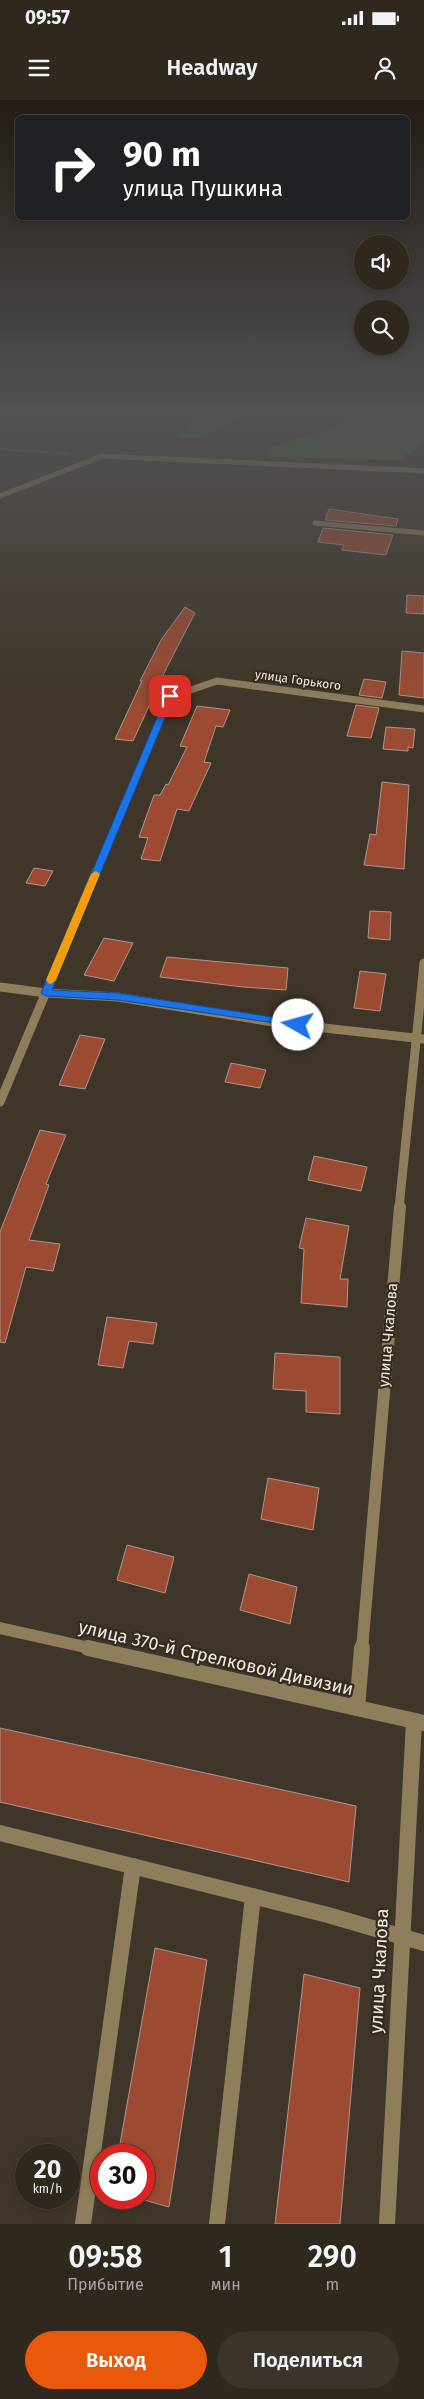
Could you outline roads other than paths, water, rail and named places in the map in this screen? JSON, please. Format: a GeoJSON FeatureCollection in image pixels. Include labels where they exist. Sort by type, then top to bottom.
{"type":"FeatureCollection","features":[{"type":"Feature","properties":{"kind":"street"},"geometry":{"type":"LineString","coordinates":[[315,523],[424,533]]}},
{"type":"Feature","properties":{"kind":"street","name":"улица Горького"},"geometry":{"type":"LineString","coordinates":[[46,993],[170,696],[217,681],[424,709]]}},
{"type":"Feature","properties":{"kind":"street","name":"улица Чкалова"},"geometry":{"type":"LineString","coordinates":[[357,1708],[390,1302],[420,1038],[424,963]]}},
{"type":"Feature","properties":{"kind":"street"},"geometry":{"type":"LineString","coordinates":[[0,987],[46,993],[118,997],[279,1022],[420,1038]]}},
{"type":"Feature","properties":{"kind":"street"},"geometry":{"type":"LineString","coordinates":[[0,1102],[46,993]]}},
{"type":"Feature","properties":{"kind":"street","name":"улица 370-й Стрелковой Дивизии"},"geometry":{"type":"LineString","coordinates":[[0,1628],[419,1722]]}},
{"type":"Feature","properties":{"kind":"street","name":"улица Чкалова"},"geometry":{"type":"LineString","coordinates":[[387,2224],[400,1937],[419,1722]]}},
{"type":"Feature","properties":{"kind":"street"},"geometry":{"type":"LineString","coordinates":[[0,1832],[253,1896],[424,1943]]}},
{"type":"Feature","properties":{"kind":"street"},"geometry":{"type":"LineString","coordinates":[[83,2224],[133,1866]]}},
{"type":"Feature","properties":{"kind":"street"},"geometry":{"type":"LineString","coordinates":[[217,2224],[253,1896]]}}]}
